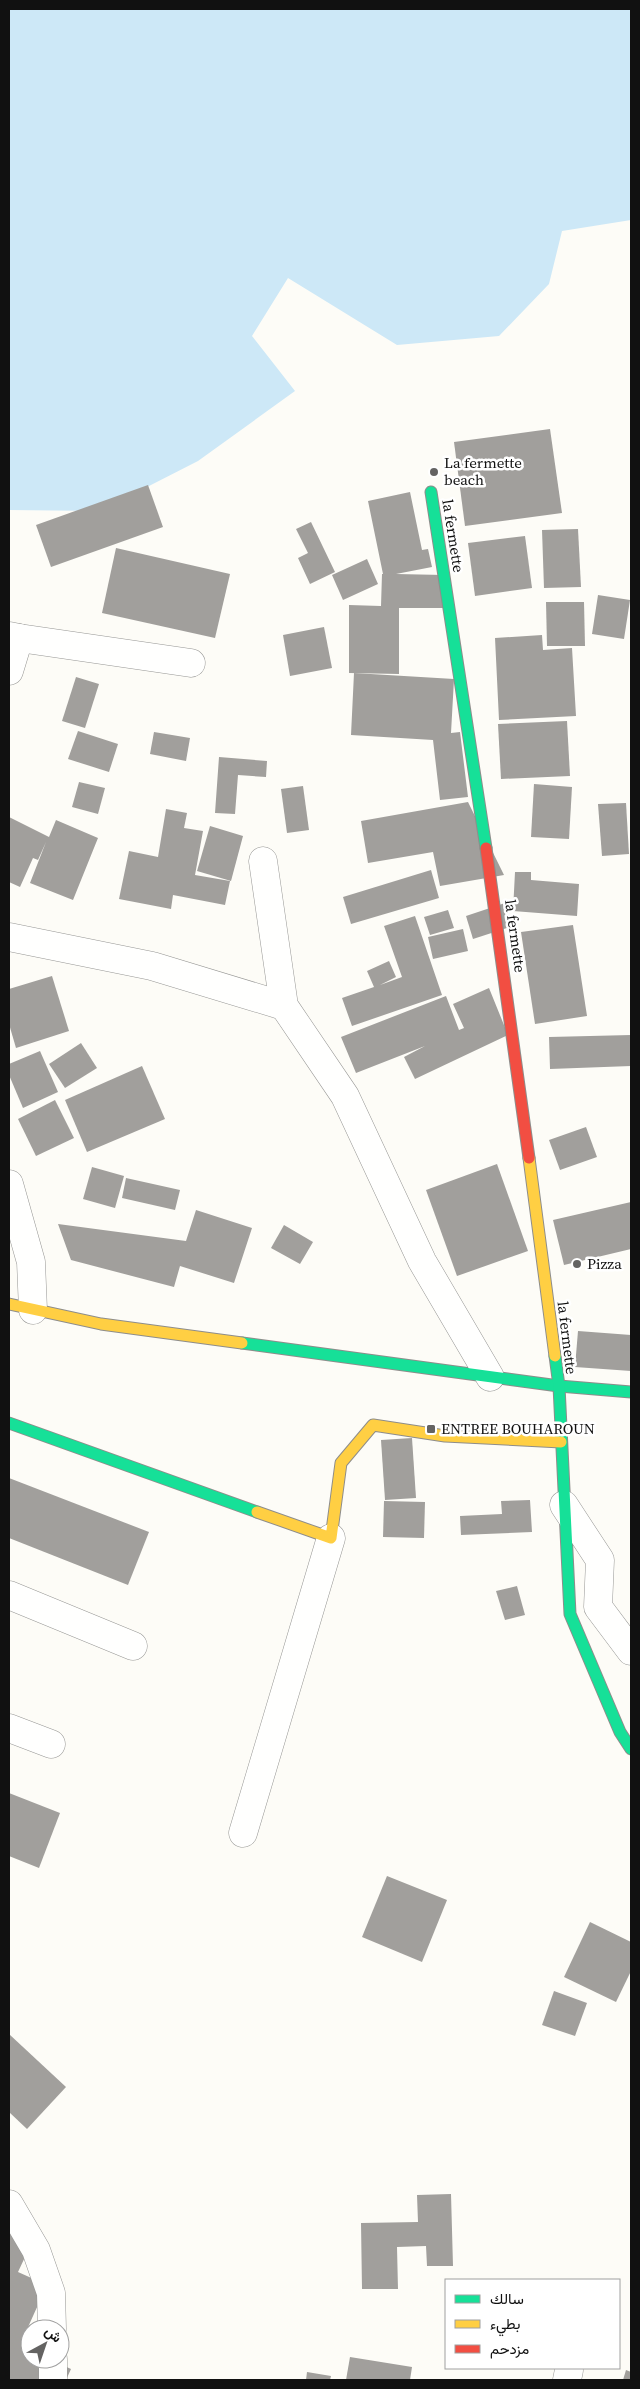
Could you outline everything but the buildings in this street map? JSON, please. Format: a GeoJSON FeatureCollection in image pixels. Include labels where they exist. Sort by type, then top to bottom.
{"type":"FeatureCollection","features":[{"type":"Feature","properties":{"kind":"street","name":"la fermette"},"geometry":{"type":"LineString","coordinates":[[431,492],[498,923],[558,1386],[570,1614],[620,1732],[631,1750]]}},
{"type":"Feature","properties":{"kind":"street"},"geometry":{"type":"LineString","coordinates":[[9,671],[14,637],[191,664]]}},
{"type":"Feature","properties":{"kind":"street"},"geometry":{"type":"LineString","coordinates":[[263,861],[284,1006],[345,1096],[422,1261],[490,1377]]}},
{"type":"Feature","properties":{"kind":"street"},"geometry":{"type":"LineString","coordinates":[[9,937],[152,966],[284,1006]]}},
{"type":"Feature","properties":{"kind":"street"},"geometry":{"type":"LineString","coordinates":[[9,1184],[20,1259],[21,1307],[101,1324],[558,1386],[631,1392]]}},
{"type":"Feature","properties":{"kind":"street"},"geometry":{"type":"LineString","coordinates":[[9,1423],[330,1538]]}},
{"type":"Feature","properties":{"kind":"street"},"geometry":{"type":"LineString","coordinates":[[243,1833],[330,1538],[341,1463],[373,1425],[445,1436],[561,1442]]}},
{"type":"Feature","properties":{"kind":"street"},"geometry":{"type":"LineString","coordinates":[[564,1505],[600,1560],[598,1607],[631,1651]]}},
{"type":"Feature","properties":{"kind":"street"},"geometry":{"type":"LineString","coordinates":[[9,1595],[133,1646]]}},
{"type":"Feature","properties":{"kind":"street"},"geometry":{"type":"LineString","coordinates":[[9,1728],[51,1744]]}},
{"type":"Feature","properties":{"kind":"street"},"geometry":{"type":"LineString","coordinates":[[9,2204],[36,2250],[51,2293],[52,2319]]}},
{"type":"Feature","properties":{"kind":"street"},"geometry":{"type":"LineString","coordinates":[[9,2241],[36,2250]]}},
{"type":"Feature","properties":{"kind":"water"},"geometry":{"type":"Polygon","coordinates":[[[9,9],[631,9],[631,220],[562,231],[549,284],[499,336],[397,345],[288,278],[252,336],[295,391],[198,461],[100,511],[9,510],[9,9]]]}},
{"type":"Feature","properties":{"kind":"traffic: fast"},"geometry":{"type":"LineString","coordinates":[[431,492],[486,848]]}},
{"type":"Feature","properties":{"kind":"traffic: fast"},"geometry":{"type":"LineString","coordinates":[[242,1343],[559,1386],[631,1392]]}},
{"type":"Feature","properties":{"kind":"traffic: fast"},"geometry":{"type":"LineString","coordinates":[[555,1356],[559,1386],[570,1614],[620,1732],[631,1749]]}},
{"type":"Feature","properties":{"kind":"traffic: fast"},"geometry":{"type":"LineString","coordinates":[[9,1423],[257,1512]]}},
{"type":"Feature","properties":{"kind":"traffic: slow"},"geometry":{"type":"LineString","coordinates":[[529,1158],[555,1356]]}},
{"type":"Feature","properties":{"kind":"traffic: slow"},"geometry":{"type":"LineString","coordinates":[[9,1304],[101,1324],[242,1343]]}},
{"type":"Feature","properties":{"kind":"traffic: slow"},"geometry":{"type":"LineString","coordinates":[[257,1512],[331,1538],[341,1463],[373,1425],[445,1436],[561,1442]]}},
{"type":"Feature","properties":{"kind":"traffic: jam"},"geometry":{"type":"LineString","coordinates":[[486,848],[529,1158]]}},
{"type":"Feature","properties":{"kind":"place","name":"La fermette beach"},"geometry":{"type":"Point","coordinates":[434,472]}},
{"type":"Feature","properties":{"kind":"place","name":"Pizza"},"geometry":{"type":"Point","coordinates":[577,1264]}},
{"type":"Feature","properties":{"kind":"place","name":"ENTREE BOUHAROUN"},"geometry":{"type":"Point","coordinates":[431,1429]}}]}
